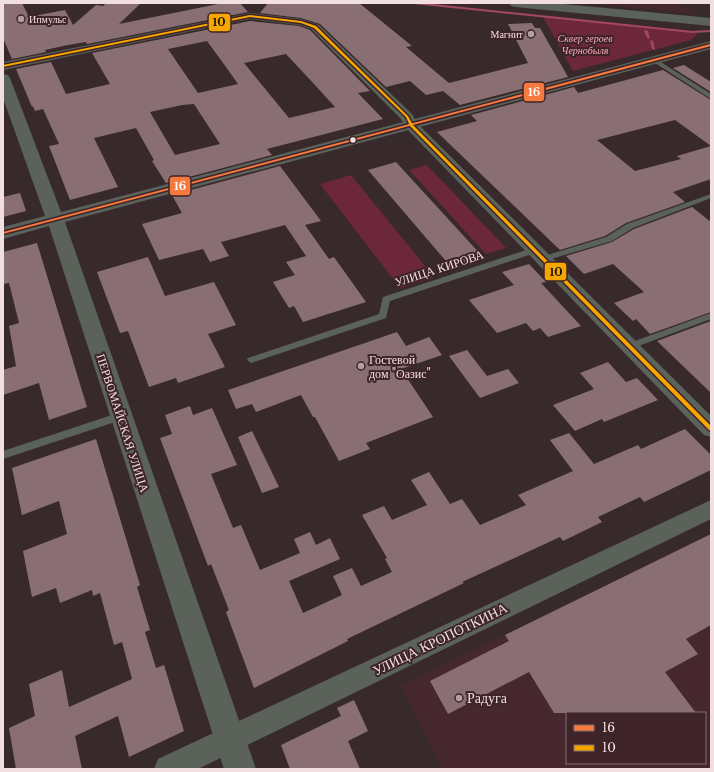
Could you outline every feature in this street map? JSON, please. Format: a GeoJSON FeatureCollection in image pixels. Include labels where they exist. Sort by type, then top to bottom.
{"type":"FeatureCollection","features":[{"type":"Feature","properties":{"kind":"street"},"geometry":{"type":"LineString","coordinates":[[515,3],[711,22]]}},
{"type":"Feature","properties":{"kind":"street"},"geometry":{"type":"LineString","coordinates":[[3,66],[250,16],[301,22],[315,27],[407,117],[411,125],[711,429]]}},
{"type":"Feature","properties":{"kind":"street"},"geometry":{"type":"LineString","coordinates":[[3,233],[711,45]]}},
{"type":"Feature","properties":{"kind":"street","name":"ПЕРВОМАЙСКАЯ УЛИЦА"},"geometry":{"type":"LineString","coordinates":[[3,78],[55,219],[240,769]]}},
{"type":"Feature","properties":{"kind":"street","name":"УЛИЦА КРОПОТКИНА"},"geometry":{"type":"LineString","coordinates":[[168,769],[711,509]]}},
{"type":"Feature","properties":{"kind":"lane"},"geometry":{"type":"LineString","coordinates":[[654,60],[711,97]]}},
{"type":"Feature","properties":{"kind":"lane","name":"УЛИЦА КИРОВА"},"geometry":{"type":"LineString","coordinates":[[251,360],[383,316],[386,299],[539,255],[609,239],[630,226],[711,196]]}},
{"type":"Feature","properties":{"kind":"lane"},"geometry":{"type":"LineString","coordinates":[[630,346],[711,316]]}},
{"type":"Feature","properties":{"kind":"lane"},"geometry":{"type":"LineString","coordinates":[[3,456],[121,416]]}},
{"type":"Feature","properties":{"kind":"shaded area"},"geometry":{"type":"Polygon","coordinates":[[[588,3],[676,3],[698,14],[588,3]]]}},
{"type":"Feature","properties":{"kind":"shaded area"},"geometry":{"type":"Polygon","coordinates":[[[711,534],[711,769],[443,769],[401,686],[711,534]]]}},
{"type":"Feature","properties":{"kind":"green space","name":"Сквер героев Чернобыля"},"geometry":{"type":"Polygon","coordinates":[[[542,15],[693,31],[697,35],[691,40],[573,71],[542,15]]]}},
{"type":"Feature","properties":{"kind":"green space"},"geometry":{"type":"Polygon","coordinates":[[[427,165],[506,248],[486,254],[409,170],[427,165]]]}},
{"type":"Feature","properties":{"kind":"green space"},"geometry":{"type":"Polygon","coordinates":[[[351,175],[434,277],[400,288],[320,184],[351,175]]]}},
{"type":"Feature","properties":{"kind":"building"},"geometry":{"type":"Polygon","coordinates":[[[3,3],[22,3],[29,17],[65,10],[73,25],[96,5],[103,6],[106,3],[141,3],[119,24],[223,3],[240,3],[248,12],[87,44],[86,42],[68,45],[45,50],[46,52],[12,59],[3,38],[3,3]]]}},
{"type":"Feature","properties":{"kind":"building"},"geometry":{"type":"Polygon","coordinates":[[[268,3],[359,3],[412,46],[406,47],[449,83],[528,63],[508,24],[532,23],[535,28],[540,28],[568,77],[460,105],[443,91],[426,95],[410,81],[386,87],[320,24],[301,18],[260,13],[268,3]]]}},
{"type":"Feature","properties":{"kind":"building"},"geometry":{"type":"Polygon","coordinates":[[[250,21],[299,26],[310,30],[370,91],[358,93],[383,119],[267,149],[272,155],[166,183],[152,161],[154,160],[136,128],[94,138],[118,187],[70,200],[49,146],[59,144],[43,109],[35,111],[33,106],[32,107],[16,69],[51,62],[66,94],[110,84],[92,53],[250,21]],[[207,41],[168,49],[198,93],[238,84],[226,67],[207,41]],[[286,54],[244,63],[289,118],[335,107],[286,54]],[[194,104],[150,112],[175,155],[220,144],[194,104]]]}},
{"type":"Feature","properties":{"kind":"building"},"geometry":{"type":"Polygon","coordinates":[[[684,65],[711,82],[711,92],[673,68],[684,65]]]}},
{"type":"Feature","properties":{"kind":"building"},"geometry":{"type":"Polygon","coordinates":[[[663,70],[711,100],[711,146],[711,179],[673,192],[685,202],[626,223],[605,236],[560,250],[437,132],[477,121],[471,115],[574,87],[578,93],[663,70]],[[675,120],[597,140],[635,171],[681,159],[677,156],[711,146],[675,120]]]}},
{"type":"Feature","properties":{"kind":"building"},"geometry":{"type":"Polygon","coordinates":[[[396,162],[483,257],[451,267],[368,170],[396,162]]]}},
{"type":"Feature","properties":{"kind":"building"},"geometry":{"type":"Polygon","coordinates":[[[280,166],[321,221],[305,225],[329,259],[334,257],[366,302],[303,322],[294,306],[289,308],[273,282],[295,275],[286,262],[306,256],[285,225],[221,242],[229,256],[210,262],[203,249],[159,260],[142,224],[182,213],[172,195],[280,166]]]}},
{"type":"Feature","properties":{"kind":"building"},"geometry":{"type":"Polygon","coordinates":[[[20,193],[26,211],[3,217],[3,197],[20,193]]]}},
{"type":"Feature","properties":{"kind":"building"},"geometry":{"type":"Polygon","coordinates":[[[692,207],[711,222],[711,312],[650,334],[636,319],[633,321],[614,303],[644,292],[613,264],[584,274],[566,256],[612,242],[634,229],[692,207]]]}},
{"type":"Feature","properties":{"kind":"building"},"geometry":{"type":"Polygon","coordinates":[[[37,243],[87,407],[49,420],[39,383],[3,395],[3,370],[16,366],[9,326],[19,323],[9,283],[3,284],[3,252],[37,243]]]}},
{"type":"Feature","properties":{"kind":"building"},"geometry":{"type":"Polygon","coordinates":[[[148,257],[165,296],[214,282],[236,325],[208,334],[225,367],[178,383],[176,378],[149,387],[128,331],[120,333],[97,272],[148,257]]]}},
{"type":"Feature","properties":{"kind":"building"},"geometry":{"type":"Polygon","coordinates":[[[529,264],[546,282],[541,283],[581,326],[548,337],[540,328],[533,331],[526,323],[497,333],[469,300],[514,285],[502,272],[529,264]]]}},
{"type":"Feature","properties":{"kind":"building"},"geometry":{"type":"Polygon","coordinates":[[[711,321],[711,393],[657,341],[711,321]]]}},
{"type":"Feature","properties":{"kind":"building"},"geometry":{"type":"Polygon","coordinates":[[[397,332],[406,346],[429,337],[442,355],[401,369],[433,417],[366,443],[370,449],[339,461],[301,395],[256,412],[252,404],[236,409],[228,390],[397,332]]]}},
{"type":"Feature","properties":{"kind":"building"},"geometry":{"type":"Polygon","coordinates":[[[467,350],[487,376],[508,369],[519,383],[480,398],[449,356],[467,350]]]}},
{"type":"Feature","properties":{"kind":"building"},"geometry":{"type":"Polygon","coordinates":[[[608,362],[626,382],[637,378],[658,400],[604,422],[602,419],[575,431],[553,405],[594,389],[580,373],[608,362]]]}},
{"type":"Feature","properties":{"kind":"building"},"geometry":{"type":"Polygon","coordinates":[[[190,406],[193,415],[212,408],[237,465],[211,474],[233,528],[241,525],[260,570],[300,553],[294,539],[310,532],[316,545],[330,538],[340,559],[289,581],[303,613],[342,595],[333,576],[352,568],[361,586],[392,572],[385,559],[387,558],[362,515],[384,506],[392,520],[427,505],[411,480],[429,472],[450,504],[462,499],[480,525],[526,505],[518,495],[573,471],[550,440],[569,433],[594,464],[638,445],[641,449],[685,429],[711,455],[711,470],[644,502],[640,497],[598,517],[602,522],[563,541],[560,537],[462,582],[464,583],[347,639],[348,641],[254,688],[226,612],[229,610],[211,564],[208,566],[160,438],[172,434],[165,415],[190,406]]]}},
{"type":"Feature","properties":{"kind":"building"},"geometry":{"type":"Polygon","coordinates":[[[252,431],[279,487],[262,493],[238,437],[252,431]]]}},
{"type":"Feature","properties":{"kind":"building"},"geometry":{"type":"Polygon","coordinates":[[[96,439],[140,585],[137,587],[150,630],[145,632],[156,668],[164,665],[184,731],[129,757],[118,716],[75,736],[82,769],[16,769],[9,728],[35,716],[29,684],[62,670],[69,707],[132,679],[122,642],[114,645],[100,593],[93,596],[92,590],[60,603],[56,588],[32,597],[23,551],[67,534],[59,501],[22,515],[12,468],[96,439]]]}},
{"type":"Feature","properties":{"kind":"building"},"geometry":{"type":"Polygon","coordinates":[[[711,534],[711,625],[686,639],[698,654],[665,672],[695,712],[554,713],[529,672],[448,714],[430,681],[509,641],[505,635],[711,534]]]}},
{"type":"Feature","properties":{"kind":"building"},"geometry":{"type":"Polygon","coordinates":[[[354,700],[368,731],[348,741],[360,769],[290,769],[281,745],[341,716],[337,708],[354,700]]]}},
{"type":"Feature","properties":{"kind":"waterway"},"geometry":{"type":"LineString","coordinates":[[413,3],[692,32],[711,31]]}},
{"type":"Feature","properties":{"kind":"waterway"},"geometry":{"type":"LineString","coordinates":[[646,31],[649,38]]}},
{"type":"Feature","properties":{"kind":"waterway"},"geometry":{"type":"LineString","coordinates":[[651,41],[654,49]]}},
{"type":"Feature","properties":{"kind":"transit line","name":"10"},"geometry":{"type":"LineString","coordinates":[[3,66],[250,16],[301,22],[315,27],[407,117],[411,125],[711,429]]}},
{"type":"Feature","properties":{"kind":"transit line","name":"16"},"geometry":{"type":"LineString","coordinates":[[3,233],[711,45]]}},
{"type":"Feature","properties":{"kind":"place","name":"Ипмульс"},"geometry":{"type":"Point","coordinates":[21,19]}},
{"type":"Feature","properties":{"kind":"place","name":"Магнит"},"geometry":{"type":"Point","coordinates":[531,34]}},
{"type":"Feature","properties":{"kind":"place","name":"Гостевой дом \"Оазис\""},"geometry":{"type":"Point","coordinates":[361,366]}},
{"type":"Feature","properties":{"kind":"place","name":"Радуга"},"geometry":{"type":"Point","coordinates":[459,698]}}]}
